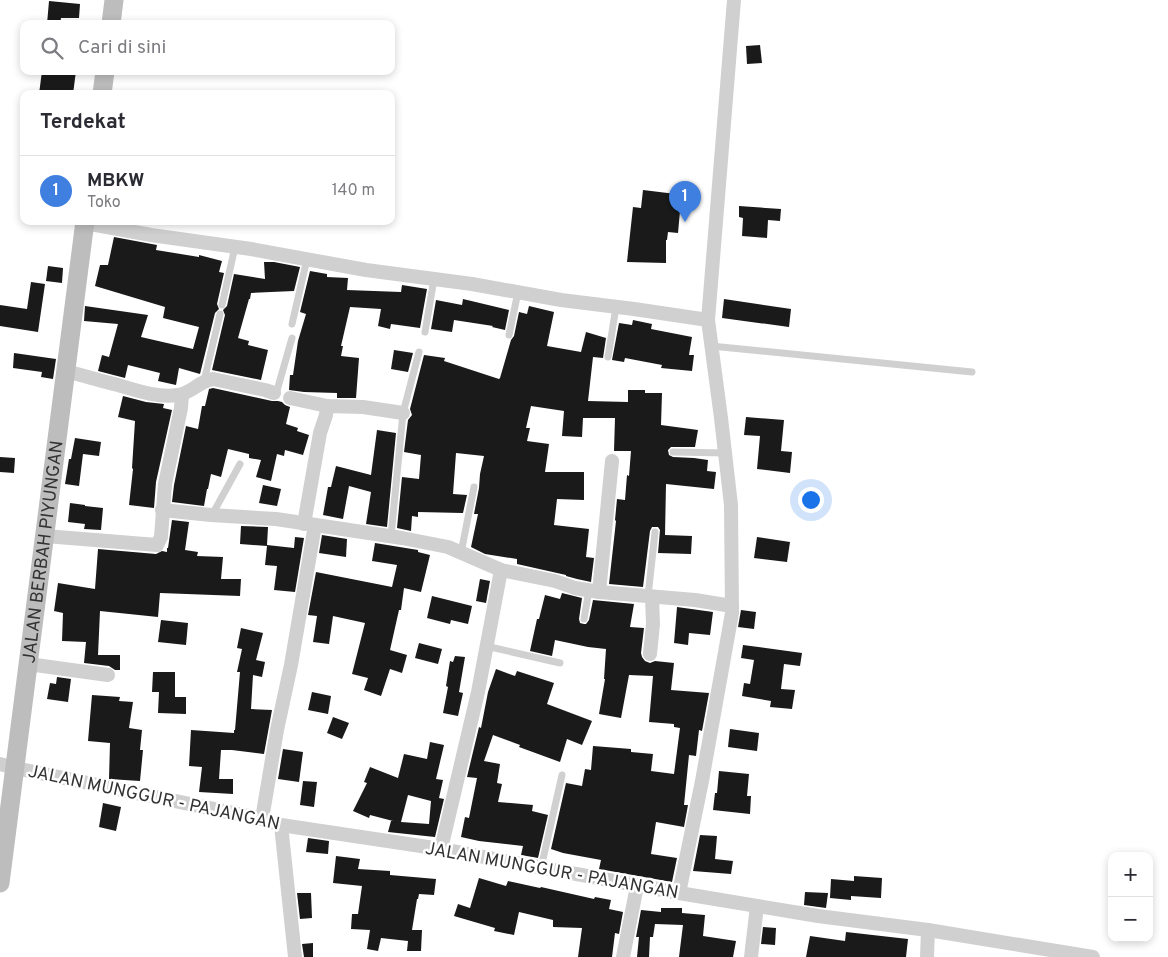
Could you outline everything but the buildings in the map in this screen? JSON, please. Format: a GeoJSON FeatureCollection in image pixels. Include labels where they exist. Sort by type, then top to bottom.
{"type":"FeatureCollection","features":[{"type":"Feature","properties":{"kind":"street"},"geometry":{"type":"LineString","coordinates":[[112,20],[114,0]]}},
{"type":"Feature","properties":{"kind":"street"},"geometry":{"type":"LineString","coordinates":[[679,893],[704,772],[732,613],[730,505],[708,320],[734,0]]}},
{"type":"Feature","properties":{"kind":"street"},"geometry":{"type":"LineString","coordinates":[[103,90],[104,75]]}},
{"type":"Feature","properties":{"kind":"street","name":"JALAN BERBAH PIYUNGAN"},"geometry":{"type":"LineString","coordinates":[[0,883],[7,766],[28,664],[85,225]]}},
{"type":"Feature","properties":{"kind":"street"},"geometry":{"type":"LineString","coordinates":[[102,225],[366,270],[708,320]]}},
{"type":"Feature","properties":{"kind":"street"},"geometry":{"type":"LineString","coordinates":[[66,371],[166,397],[182,395],[199,384],[213,379],[275,393]]}},
{"type":"Feature","properties":{"kind":"street"},"geometry":{"type":"LineString","coordinates":[[45,536],[157,545],[161,537],[165,484],[182,395]]}},
{"type":"Feature","properties":{"kind":"street"},"geometry":{"type":"LineString","coordinates":[[290,398],[327,406],[363,407],[403,414]]}},
{"type":"Feature","properties":{"kind":"street"},"geometry":{"type":"LineString","coordinates":[[262,818],[312,546],[309,524],[320,433],[327,406]]}},
{"type":"Feature","properties":{"kind":"street"},"geometry":{"type":"LineString","coordinates":[[594,591],[612,461]]}},
{"type":"Feature","properties":{"kind":"street"},"geometry":{"type":"LineString","coordinates":[[162,510],[276,519],[391,536],[448,547],[501,570],[556,581],[575,588],[695,600],[732,606]]}},
{"type":"Feature","properties":{"kind":"street"},"geometry":{"type":"LineString","coordinates":[[441,849],[478,692],[501,570]]}},
{"type":"Feature","properties":{"kind":"street"},"geometry":{"type":"LineString","coordinates":[[650,597],[653,624],[650,654]]}},
{"type":"Feature","properties":{"kind":"street"},"geometry":{"type":"LineString","coordinates":[[28,664],[108,675]]}},
{"type":"Feature","properties":{"kind":"street","name":"JALAN MUNGGUR - PAJANGAN"},"geometry":{"type":"LineString","coordinates":[[7,766],[262,818],[281,825],[441,849],[637,886],[818,916],[928,930],[1093,957]]}},
{"type":"Feature","properties":{"kind":"street"},"geometry":{"type":"LineString","coordinates":[[281,825],[295,957]]}},
{"type":"Feature","properties":{"kind":"street"},"geometry":{"type":"LineString","coordinates":[[623,957],[637,886]]}},
{"type":"Feature","properties":{"kind":"street"},"geometry":{"type":"LineString","coordinates":[[751,957],[757,906]]}},
{"type":"Feature","properties":{"kind":"street"},"geometry":{"type":"LineString","coordinates":[[927,957],[928,930]]}},
{"type":"Feature","properties":{"kind":"lane"},"geometry":{"type":"LineString","coordinates":[[222,305],[235,247]]}},
{"type":"Feature","properties":{"kind":"lane"},"geometry":{"type":"LineString","coordinates":[[292,324],[307,259]]}},
{"type":"Feature","properties":{"kind":"lane"},"geometry":{"type":"LineString","coordinates":[[425,332],[434,279]]}},
{"type":"Feature","properties":{"kind":"lane"},"geometry":{"type":"LineString","coordinates":[[509,335],[518,292]]}},
{"type":"Feature","properties":{"kind":"lane"},"geometry":{"type":"LineString","coordinates":[[608,357],[616,307]]}},
{"type":"Feature","properties":{"kind":"lane"},"geometry":{"type":"LineString","coordinates":[[204,382],[220,314]]}},
{"type":"Feature","properties":{"kind":"lane"},"geometry":{"type":"LineString","coordinates":[[275,393],[292,338]]}},
{"type":"Feature","properties":{"kind":"lane"},"geometry":{"type":"LineString","coordinates":[[711,346],[972,372]]}},
{"type":"Feature","properties":{"kind":"lane"},"geometry":{"type":"LineString","coordinates":[[391,536],[403,414],[419,352]]}},
{"type":"Feature","properties":{"kind":"lane"},"geometry":{"type":"LineString","coordinates":[[673,452],[725,453]]}},
{"type":"Feature","properties":{"kind":"lane"},"geometry":{"type":"LineString","coordinates":[[211,515],[240,464]]}},
{"type":"Feature","properties":{"kind":"lane"},"geometry":{"type":"LineString","coordinates":[[461,553],[474,487]]}},
{"type":"Feature","properties":{"kind":"lane"},"geometry":{"type":"LineString","coordinates":[[650,597],[655,532]]}},
{"type":"Feature","properties":{"kind":"lane"},"geometry":{"type":"LineString","coordinates":[[584,619],[594,591]]}},
{"type":"Feature","properties":{"kind":"lane"},"geometry":{"type":"LineString","coordinates":[[486,646],[560,663]]}},
{"type":"Feature","properties":{"kind":"lane"},"geometry":{"type":"LineString","coordinates":[[541,868],[562,775]]}},
{"type":"Feature","properties":{"kind":"place","name":"MBKW"},"geometry":{"type":"Point","coordinates":[685,222]}}]}
